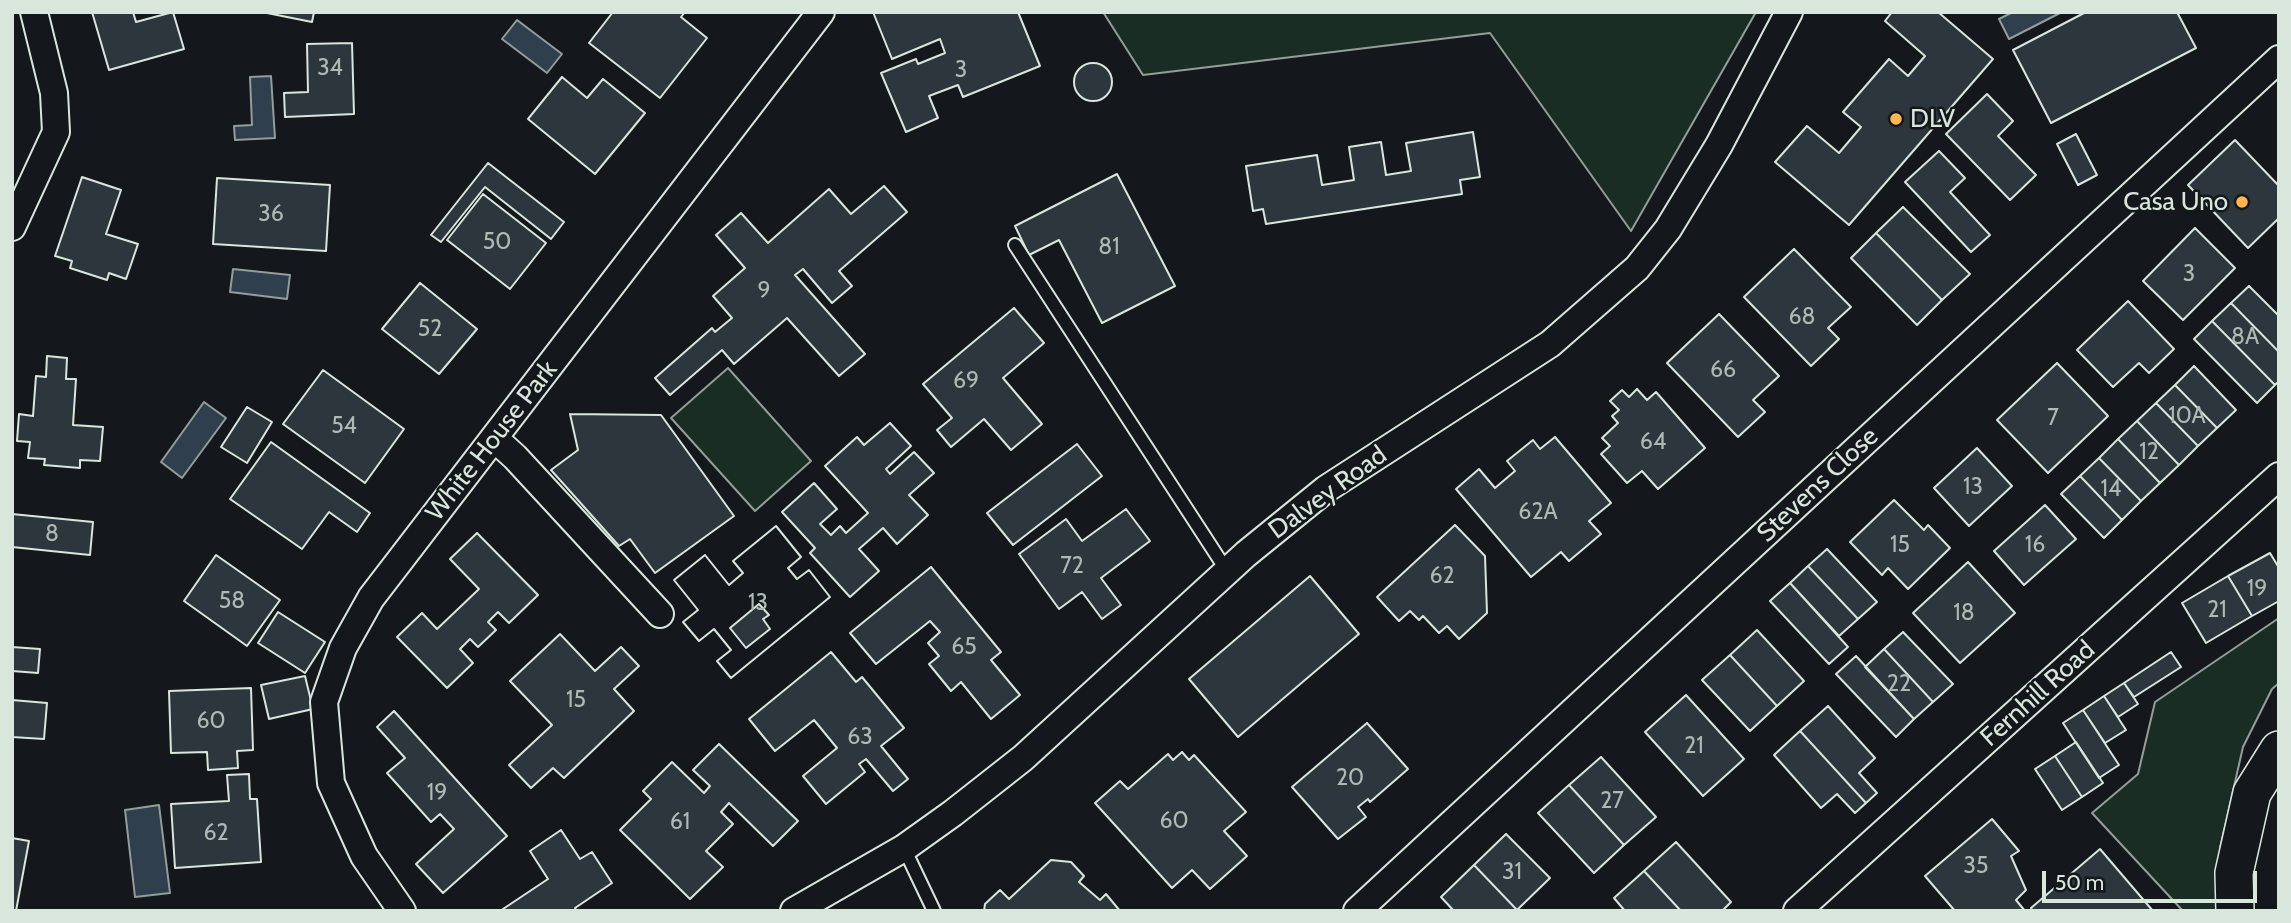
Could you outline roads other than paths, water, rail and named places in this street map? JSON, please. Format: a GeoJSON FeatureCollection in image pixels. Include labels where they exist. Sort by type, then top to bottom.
{"type":"FeatureCollection","features":[{"type":"Feature","properties":{"kind":"street"},"geometry":{"type":"LineString","coordinates":[[12,227],[56,132],[54,93],[34,12]]}},
{"type":"Feature","properties":{"kind":"street","name":"White House Park"},"geometry":{"type":"LineString","coordinates":[[401,911],[364,856],[331,783],[324,702],[343,648],[371,598],[821,12]]}},
{"type":"Feature","properties":{"kind":"street","name":"Dalvey Road"},"geometry":{"type":"LineString","coordinates":[[794,911],[904,848],[953,813],[1023,758],[1227,571],[1326,489],[1550,344],[1637,268],[1668,229],[1719,145],[1789,12]]}},
{"type":"Feature","properties":{"kind":"street","name":"Stevens Close"},"geometry":{"type":"LineString","coordinates":[[1357,911],[2279,59]]}},
{"type":"Feature","properties":{"kind":"street"},"geometry":{"type":"LineString","coordinates":[[494,438],[515,457],[660,614]]}},
{"type":"Feature","properties":{"kind":"street","name":"Fernhill Road"},"geometry":{"type":"LineString","coordinates":[[1797,911],[2279,476]]}},
{"type":"Feature","properties":{"kind":"street"},"geometry":{"type":"LineString","coordinates":[[2235,911],[2234,873],[2252,793],[2279,750]]}},
{"type":"Feature","properties":{"kind":"lane"},"geometry":{"type":"LineString","coordinates":[[1015,245],[1227,571]]}},
{"type":"Feature","properties":{"kind":"lane"},"geometry":{"type":"LineString","coordinates":[[904,848],[934,911]]}},
{"type":"Feature","properties":{"kind":"water"},"geometry":{"type":"Polygon","coordinates":[[[2013,12],[2062,12],[2009,39],[1999,19],[2013,12]]]}},
{"type":"Feature","properties":{"kind":"water"},"geometry":{"type":"Polygon","coordinates":[[[517,20],[562,54],[547,73],[502,39],[517,20]]]}},
{"type":"Feature","properties":{"kind":"water"},"geometry":{"type":"Polygon","coordinates":[[[271,76],[275,138],[235,140],[234,126],[252,125],[250,77],[271,76]]]}},
{"type":"Feature","properties":{"kind":"water"},"geometry":{"type":"Polygon","coordinates":[[[233,269],[290,275],[287,299],[230,292],[233,269]]]}},
{"type":"Feature","properties":{"kind":"water"},"geometry":{"type":"Polygon","coordinates":[[[204,402],[226,418],[182,478],[161,462],[204,402]]]}},
{"type":"Feature","properties":{"kind":"water"},"geometry":{"type":"Polygon","coordinates":[[[159,805],[170,893],[135,897],[125,810],[159,805]]]}},
{"type":"Feature","properties":{"kind":"place","name":"DLV"},"geometry":{"type":"Point","coordinates":[1896,119]}},
{"type":"Feature","properties":{"kind":"place","name":"Casa Uno"},"geometry":{"type":"Point","coordinates":[2242,202]}}]}
